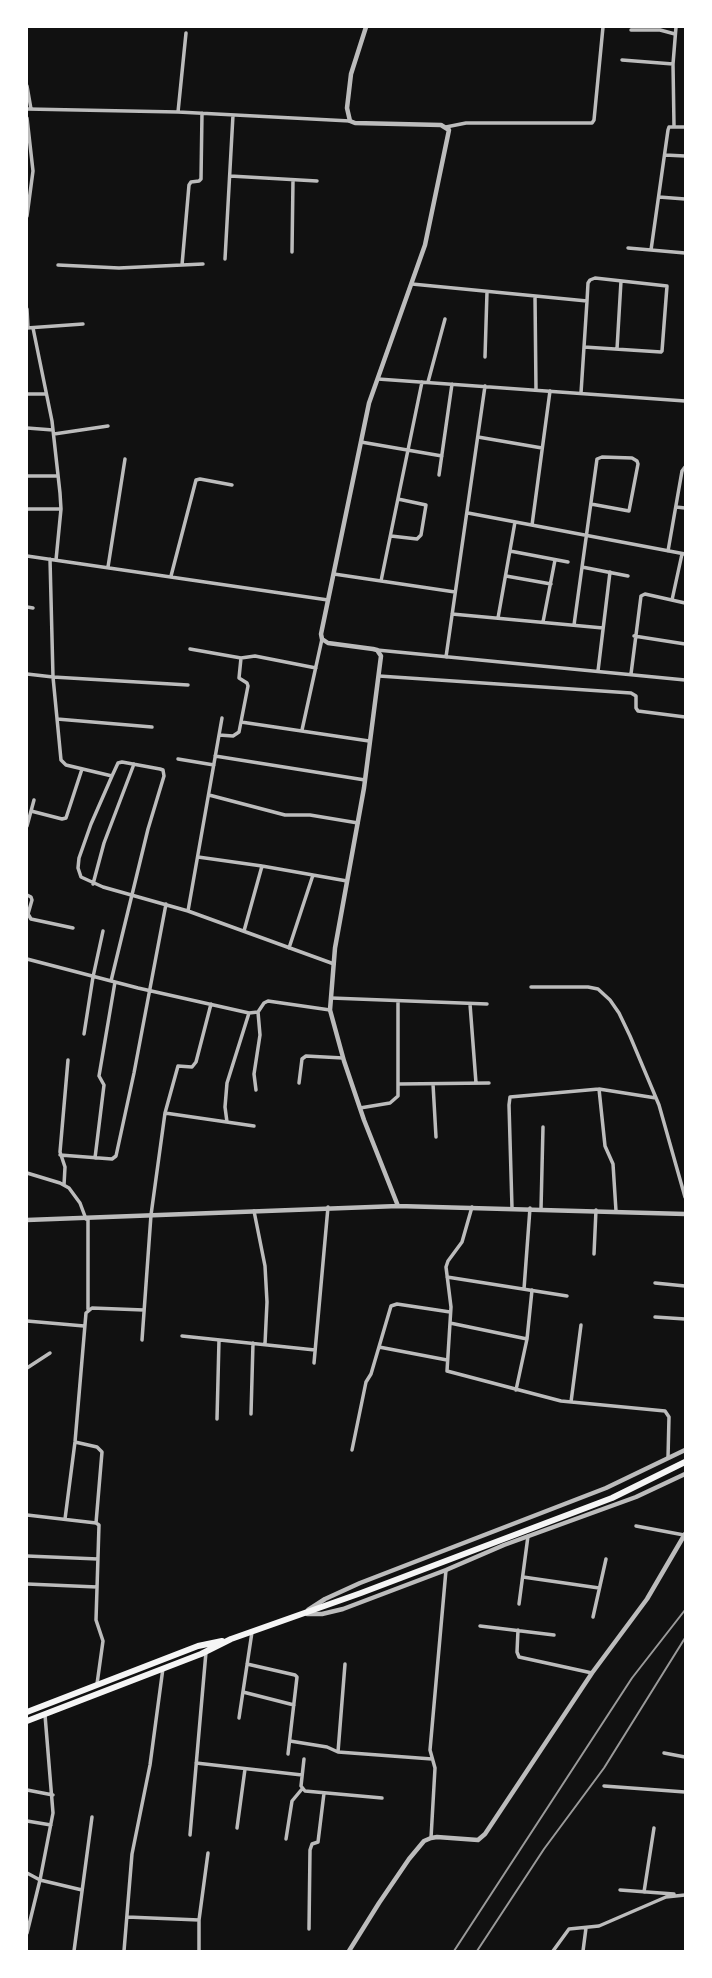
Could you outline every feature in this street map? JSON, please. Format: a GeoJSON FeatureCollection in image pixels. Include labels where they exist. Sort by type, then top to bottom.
{"type":"FeatureCollection","features":[{"type":"Feature","properties":{"kind":"highway"},"geometry":{"type":"LineString","coordinates":[[27,1712],[97,1684],[252,1632],[361,1593],[612,1498],[685,1462]]}},
{"type":"Feature","properties":{"kind":"highway"},"geometry":{"type":"LineString","coordinates":[[27,1721],[163,1668],[205,1648]]}},
{"type":"Feature","properties":{"kind":"street"},"geometry":{"type":"LineString","coordinates":[[350,121],[347,108],[351,74],[366,27]]}},
{"type":"Feature","properties":{"kind":"street"},"geometry":{"type":"LineString","coordinates":[[27,86],[29,109],[202,113],[350,121],[355,123],[441,125],[446,127],[466,123],[592,123],[594,120],[603,27]]}},
{"type":"Feature","properties":{"kind":"street"},"geometry":{"type":"LineString","coordinates":[[674,126],[673,64],[676,27]]}},
{"type":"Feature","properties":{"kind":"street"},"geometry":{"type":"LineString","coordinates":[[631,30],[660,30],[675,34]]}},
{"type":"Feature","properties":{"kind":"street"},"geometry":{"type":"LineString","coordinates":[[178,112],[186,33]]}},
{"type":"Feature","properties":{"kind":"street"},"geometry":{"type":"LineString","coordinates":[[622,60],[673,64]]}},
{"type":"Feature","properties":{"kind":"street"},"geometry":{"type":"LineString","coordinates":[[182,265],[189,185],[191,182],[199,181],[201,179],[202,113]]}},
{"type":"Feature","properties":{"kind":"street"},"geometry":{"type":"LineString","coordinates":[[225,259],[233,115]]}},
{"type":"Feature","properties":{"kind":"street"},"geometry":{"type":"LineString","coordinates":[[27,118],[33,171],[27,216]]}},
{"type":"Feature","properties":{"kind":"street"},"geometry":{"type":"LineString","coordinates":[[651,250],[668,130],[669,127],[674,126],[685,127]]}},
{"type":"Feature","properties":{"kind":"street"},"geometry":{"type":"LineString","coordinates":[[302,730],[322,639],[322,628],[369,403],[425,245],[449,135],[446,127]]}},
{"type":"Feature","properties":{"kind":"street"},"geometry":{"type":"LineString","coordinates":[[665,155],[685,156]]}},
{"type":"Feature","properties":{"kind":"street"},"geometry":{"type":"LineString","coordinates":[[230,176],[317,181]]}},
{"type":"Feature","properties":{"kind":"street"},"geometry":{"type":"LineString","coordinates":[[292,252],[293,180]]}},
{"type":"Feature","properties":{"kind":"street"},"geometry":{"type":"LineString","coordinates":[[27,186],[32,186]]}},
{"type":"Feature","properties":{"kind":"street"},"geometry":{"type":"LineString","coordinates":[[659,197],[685,199]]}},
{"type":"Feature","properties":{"kind":"street"},"geometry":{"type":"LineString","coordinates":[[628,248],[685,253]]}},
{"type":"Feature","properties":{"kind":"street"},"geometry":{"type":"LineString","coordinates":[[58,266],[119,268],[203,264]]}},
{"type":"Feature","properties":{"kind":"street"},"geometry":{"type":"LineString","coordinates":[[581,393],[588,283],[592,278],[667,286],[662,351],[658,352],[584,347]]}},
{"type":"Feature","properties":{"kind":"street"},"geometry":{"type":"LineString","coordinates":[[617,349],[621,281]]}},
{"type":"Feature","properties":{"kind":"street"},"geometry":{"type":"LineString","coordinates":[[412,284],[587,301]]}},
{"type":"Feature","properties":{"kind":"street"},"geometry":{"type":"LineString","coordinates":[[485,357],[487,292]]}},
{"type":"Feature","properties":{"kind":"street"},"geometry":{"type":"LineString","coordinates":[[535,296],[536,390]]}},
{"type":"Feature","properties":{"kind":"street"},"geometry":{"type":"LineString","coordinates":[[27,309],[28,328],[84,324]]}},
{"type":"Feature","properties":{"kind":"street"},"geometry":{"type":"LineString","coordinates":[[428,382],[445,319]]}},
{"type":"Feature","properties":{"kind":"street"},"geometry":{"type":"LineString","coordinates":[[33,328],[54,434],[61,509],[56,560]]}},
{"type":"Feature","properties":{"kind":"street"},"geometry":{"type":"LineString","coordinates":[[378,379],[685,401]]}},
{"type":"Feature","properties":{"kind":"street"},"geometry":{"type":"LineString","coordinates":[[381,581],[422,382]]}},
{"type":"Feature","properties":{"kind":"street"},"geometry":{"type":"LineString","coordinates":[[439,475],[452,384]]}},
{"type":"Feature","properties":{"kind":"street"},"geometry":{"type":"LineString","coordinates":[[446,657],[468,513],[485,386]]}},
{"type":"Feature","properties":{"kind":"street"},"geometry":{"type":"LineString","coordinates":[[532,525],[550,391]]}},
{"type":"Feature","properties":{"kind":"street"},"geometry":{"type":"LineString","coordinates":[[27,394],[46,394]]}},
{"type":"Feature","properties":{"kind":"street"},"geometry":{"type":"LineString","coordinates":[[54,434],[108,426]]}},
{"type":"Feature","properties":{"kind":"street"},"geometry":{"type":"LineString","coordinates":[[27,428],[53,430]]}},
{"type":"Feature","properties":{"kind":"street"},"geometry":{"type":"LineString","coordinates":[[478,437],[542,448]]}},
{"type":"Feature","properties":{"kind":"street"},"geometry":{"type":"LineString","coordinates":[[361,442],[442,456]]}},
{"type":"Feature","properties":{"kind":"street"},"geometry":{"type":"LineString","coordinates":[[574,625],[597,459],[602,457],[632,458],[637,461],[638,464],[629,510],[591,504]]}},
{"type":"Feature","properties":{"kind":"street"},"geometry":{"type":"LineString","coordinates":[[108,567],[125,459]]}},
{"type":"Feature","properties":{"kind":"street"},"geometry":{"type":"LineString","coordinates":[[668,551],[682,471],[685,467]]}},
{"type":"Feature","properties":{"kind":"street"},"geometry":{"type":"LineString","coordinates":[[27,476],[58,476]]}},
{"type":"Feature","properties":{"kind":"street"},"geometry":{"type":"LineString","coordinates":[[171,576],[196,480],[200,479],[232,485]]}},
{"type":"Feature","properties":{"kind":"street"},"geometry":{"type":"LineString","coordinates":[[391,536],[417,539],[421,535],[426,505],[398,499]]}},
{"type":"Feature","properties":{"kind":"street"},"geometry":{"type":"LineString","coordinates":[[676,506],[685,508]]}},
{"type":"Feature","properties":{"kind":"street"},"geometry":{"type":"LineString","coordinates":[[27,509],[61,509]]}},
{"type":"Feature","properties":{"kind":"street"},"geometry":{"type":"LineString","coordinates":[[468,513],[684,554],[672,600]]}},
{"type":"Feature","properties":{"kind":"street"},"geometry":{"type":"LineString","coordinates":[[498,618],[515,522]]}},
{"type":"Feature","properties":{"kind":"street"},"geometry":{"type":"LineString","coordinates":[[510,551],[568,562]]}},
{"type":"Feature","properties":{"kind":"street"},"geometry":{"type":"LineString","coordinates":[[27,556],[328,600]]}},
{"type":"Feature","properties":{"kind":"street"},"geometry":{"type":"LineString","coordinates":[[50,559],[53,677],[62,762],[66,765],[112,776]]}},
{"type":"Feature","properties":{"kind":"street"},"geometry":{"type":"LineString","coordinates":[[543,622],[555,560]]}},
{"type":"Feature","properties":{"kind":"street"},"geometry":{"type":"LineString","coordinates":[[582,567],[628,576]]}},
{"type":"Feature","properties":{"kind":"street"},"geometry":{"type":"LineString","coordinates":[[598,671],[610,572]]}},
{"type":"Feature","properties":{"kind":"street"},"geometry":{"type":"LineString","coordinates":[[334,574],[455,592]]}},
{"type":"Feature","properties":{"kind":"street"},"geometry":{"type":"LineString","coordinates":[[506,576],[551,584]]}},
{"type":"Feature","properties":{"kind":"street"},"geometry":{"type":"LineString","coordinates":[[631,674],[634,636],[642,594],[685,604]]}},
{"type":"Feature","properties":{"kind":"street"},"geometry":{"type":"LineString","coordinates":[[27,607],[33,608]]}},
{"type":"Feature","properties":{"kind":"street"},"geometry":{"type":"LineString","coordinates":[[452,614],[603,628]]}},
{"type":"Feature","properties":{"kind":"street"},"geometry":{"type":"LineString","coordinates":[[634,636],[685,644]]}},
{"type":"Feature","properties":{"kind":"street"},"geometry":{"type":"LineString","coordinates":[[322,639],[328,643],[377,650],[685,680]]}},
{"type":"Feature","properties":{"kind":"street"},"geometry":{"type":"LineString","coordinates":[[190,649],[240,658],[255,656],[316,668]]}},
{"type":"Feature","properties":{"kind":"street"},"geometry":{"type":"LineString","coordinates":[[377,650],[381,656],[379,676],[365,780],[334,964],[330,1010],[343,1058],[360,1108],[398,1206]]}},
{"type":"Feature","properties":{"kind":"street"},"geometry":{"type":"LineString","coordinates":[[219,735],[237,735],[241,722],[248,686],[239,678],[240,658]]}},
{"type":"Feature","properties":{"kind":"street"},"geometry":{"type":"LineString","coordinates":[[27,674],[53,677],[188,685]]}},
{"type":"Feature","properties":{"kind":"street"},"geometry":{"type":"LineString","coordinates":[[379,676],[631,693],[636,696],[636,708],[638,711],[685,717]]}},
{"type":"Feature","properties":{"kind":"street"},"geometry":{"type":"LineString","coordinates":[[57,718],[152,727]]}},
{"type":"Feature","properties":{"kind":"street"},"geometry":{"type":"LineString","coordinates":[[188,911],[222,718]]}},
{"type":"Feature","properties":{"kind":"street"},"geometry":{"type":"LineString","coordinates":[[241,722],[370,741]]}},
{"type":"Feature","properties":{"kind":"street"},"geometry":{"type":"LineString","coordinates":[[215,756],[365,780]]}},
{"type":"Feature","properties":{"kind":"street"},"geometry":{"type":"LineString","coordinates":[[178,759],[214,765]]}},
{"type":"Feature","properties":{"kind":"street"},"geometry":{"type":"LineString","coordinates":[[95,1158],[104,1085],[99,1076],[113,982],[131,895],[148,829],[164,776],[163,770],[160,769],[120,762],[112,776],[91,824],[78,864],[80,877],[93,884],[131,895],[166,904],[188,911],[334,964]]}},
{"type":"Feature","properties":{"kind":"street"},"geometry":{"type":"LineString","coordinates":[[93,884],[104,843],[134,764]]}},
{"type":"Feature","properties":{"kind":"street"},"geometry":{"type":"LineString","coordinates":[[31,811],[62,819],[66,818],[82,769]]}},
{"type":"Feature","properties":{"kind":"street"},"geometry":{"type":"LineString","coordinates":[[209,795],[285,815],[310,815],[358,823]]}},
{"type":"Feature","properties":{"kind":"street"},"geometry":{"type":"LineString","coordinates":[[27,826],[34,800]]}},
{"type":"Feature","properties":{"kind":"street"},"geometry":{"type":"LineString","coordinates":[[198,857],[262,866],[347,881]]}},
{"type":"Feature","properties":{"kind":"street"},"geometry":{"type":"LineString","coordinates":[[244,931],[262,866]]}},
{"type":"Feature","properties":{"kind":"street"},"geometry":{"type":"LineString","coordinates":[[289,948],[313,875]]}},
{"type":"Feature","properties":{"kind":"street"},"geometry":{"type":"LineString","coordinates":[[27,895],[31,897],[32,900],[28,914],[31,919],[72,928]]}},
{"type":"Feature","properties":{"kind":"street"},"geometry":{"type":"LineString","coordinates":[[60,1155],[112,1159],[116,1156],[166,904]]}},
{"type":"Feature","properties":{"kind":"street"},"geometry":{"type":"LineString","coordinates":[[84,1034],[93,976],[104,931]]}},
{"type":"Feature","properties":{"kind":"street"},"geometry":{"type":"LineString","coordinates":[[27,959],[149,991],[249,1013],[258,1012]]}},
{"type":"Feature","properties":{"kind":"street"},"geometry":{"type":"LineString","coordinates":[[531,987],[588,987],[604,994],[619,1013],[656,1098],[685,1197]]}},
{"type":"Feature","properties":{"kind":"street"},"geometry":{"type":"LineString","coordinates":[[331,998],[398,1002],[487,1004]]}},
{"type":"Feature","properties":{"kind":"street"},"geometry":{"type":"LineString","coordinates":[[256,1090],[254,1074],[260,1035],[258,1012],[264,1003],[268,1001],[330,1010]]}},
{"type":"Feature","properties":{"kind":"street"},"geometry":{"type":"LineString","coordinates":[[360,1108],[394,1101],[398,1096],[398,1002]]}},
{"type":"Feature","properties":{"kind":"street"},"geometry":{"type":"LineString","coordinates":[[142,1340],[151,1215],[165,1113],[178,1066],[192,1067],[196,1062],[211,1004]]}},
{"type":"Feature","properties":{"kind":"street"},"geometry":{"type":"LineString","coordinates":[[470,1004],[476,1083]]}},
{"type":"Feature","properties":{"kind":"street"},"geometry":{"type":"LineString","coordinates":[[227,1122],[225,1107],[227,1083],[249,1013]]}},
{"type":"Feature","properties":{"kind":"street"},"geometry":{"type":"LineString","coordinates":[[299,1083],[302,1059],[306,1056],[343,1058]]}},
{"type":"Feature","properties":{"kind":"street"},"geometry":{"type":"LineString","coordinates":[[64,1185],[65,1167],[60,1155],[68,1060]]}},
{"type":"Feature","properties":{"kind":"street"},"geometry":{"type":"LineString","coordinates":[[399,1084],[489,1083]]}},
{"type":"Feature","properties":{"kind":"street"},"geometry":{"type":"LineString","coordinates":[[433,1084],[436,1137]]}},
{"type":"Feature","properties":{"kind":"street"},"geometry":{"type":"LineString","coordinates":[[512,1208],[510,1097],[599,1089],[656,1098]]}},
{"type":"Feature","properties":{"kind":"street"},"geometry":{"type":"LineString","coordinates":[[599,1089],[605,1146],[613,1164],[616,1211]]}},
{"type":"Feature","properties":{"kind":"street"},"geometry":{"type":"LineString","coordinates":[[165,1113],[254,1126]]}},
{"type":"Feature","properties":{"kind":"street"},"geometry":{"type":"LineString","coordinates":[[541,1209],[543,1127]]}},
{"type":"Feature","properties":{"kind":"street"},"geometry":{"type":"LineString","coordinates":[[27,1173],[64,1185],[75,1194],[87,1218],[88,1309],[84,1326],[75,1442],[65,1519]]}},
{"type":"Feature","properties":{"kind":"street"},"geometry":{"type":"LineString","coordinates":[[27,1220],[328,1207],[398,1206],[530,1208],[685,1214]]}},
{"type":"Feature","properties":{"kind":"street"},"geometry":{"type":"LineString","coordinates":[[314,1362],[328,1207]]}},
{"type":"Feature","properties":{"kind":"street"},"geometry":{"type":"LineString","coordinates":[[472,1207],[462,1242],[448,1260],[447,1277],[450,1323],[447,1371],[516,1390],[571,1402],[665,1411],[669,1417],[668,1458]]}},
{"type":"Feature","properties":{"kind":"street"},"geometry":{"type":"LineString","coordinates":[[524,1289],[530,1208]]}},
{"type":"Feature","properties":{"kind":"street"},"geometry":{"type":"LineString","coordinates":[[254,1210],[265,1266],[267,1302],[265,1344]]}},
{"type":"Feature","properties":{"kind":"street"},"geometry":{"type":"LineString","coordinates":[[594,1254],[596,1210]]}},
{"type":"Feature","properties":{"kind":"street"},"geometry":{"type":"LineString","coordinates":[[447,1277],[567,1296]]}},
{"type":"Feature","properties":{"kind":"street"},"geometry":{"type":"LineString","coordinates":[[655,1283],[685,1286]]}},
{"type":"Feature","properties":{"kind":"street"},"geometry":{"type":"LineString","coordinates":[[516,1390],[527,1339],[532,1290]]}},
{"type":"Feature","properties":{"kind":"street"},"geometry":{"type":"LineString","coordinates":[[352,1450],[366,1382],[371,1374],[391,1306],[395,1305],[450,1312]]}},
{"type":"Feature","properties":{"kind":"street"},"geometry":{"type":"LineString","coordinates":[[88,1309],[144,1310]]}},
{"type":"Feature","properties":{"kind":"street"},"geometry":{"type":"LineString","coordinates":[[655,1317],[685,1319]]}},
{"type":"Feature","properties":{"kind":"street"},"geometry":{"type":"LineString","coordinates":[[27,1321],[84,1326]]}},
{"type":"Feature","properties":{"kind":"street"},"geometry":{"type":"LineString","coordinates":[[450,1323],[527,1339]]}},
{"type":"Feature","properties":{"kind":"street"},"geometry":{"type":"LineString","coordinates":[[571,1402],[581,1325]]}},
{"type":"Feature","properties":{"kind":"street"},"geometry":{"type":"LineString","coordinates":[[182,1336],[315,1350]]}},
{"type":"Feature","properties":{"kind":"street"},"geometry":{"type":"LineString","coordinates":[[217,1419],[219,1340]]}},
{"type":"Feature","properties":{"kind":"street"},"geometry":{"type":"LineString","coordinates":[[251,1414],[253,1343]]}},
{"type":"Feature","properties":{"kind":"street"},"geometry":{"type":"LineString","coordinates":[[379,1347],[447,1360]]}},
{"type":"Feature","properties":{"kind":"street"},"geometry":{"type":"LineString","coordinates":[[27,1368],[50,1353]]}},
{"type":"Feature","properties":{"kind":"street"},"geometry":{"type":"LineString","coordinates":[[75,1442],[98,1447],[102,1452],[96,1523],[99,1528],[96,1620],[102,1641],[97,1684]]}},
{"type":"Feature","properties":{"kind":"street"},"geometry":{"type":"LineString","coordinates":[[303,1614],[316,1604],[360,1583],[606,1488],[685,1450]]}},
{"type":"Feature","properties":{"kind":"street"},"geometry":{"type":"LineString","coordinates":[[303,1614],[322,1614],[343,1609],[446,1570],[528,1536],[636,1497],[685,1474]]}},
{"type":"Feature","properties":{"kind":"street"},"geometry":{"type":"LineString","coordinates":[[27,1515],[96,1523]]}},
{"type":"Feature","properties":{"kind":"street"},"geometry":{"type":"LineString","coordinates":[[349,1951],[409,1859],[424,1842],[431,1838],[473,1840],[481,1838],[485,1834],[592,1673],[647,1599],[685,1534],[636,1526]]}},
{"type":"Feature","properties":{"kind":"street"},"geometry":{"type":"LineString","coordinates":[[520,1604],[528,1536]]}},
{"type":"Feature","properties":{"kind":"street"},"geometry":{"type":"LineString","coordinates":[[27,1556],[98,1559]]}},
{"type":"Feature","properties":{"kind":"street"},"geometry":{"type":"LineString","coordinates":[[593,1617],[606,1559]]}},
{"type":"Feature","properties":{"kind":"street"},"geometry":{"type":"LineString","coordinates":[[431,1838],[435,1768],[430,1750],[446,1570]]}},
{"type":"Feature","properties":{"kind":"street"},"geometry":{"type":"LineString","coordinates":[[523,1578],[599,1588]]}},
{"type":"Feature","properties":{"kind":"street"},"geometry":{"type":"LineString","coordinates":[[27,1584],[97,1587]]}},
{"type":"Feature","properties":{"kind":"street"},"geometry":{"type":"LineString","coordinates":[[480,1626],[554,1635]]}},
{"type":"Feature","properties":{"kind":"street"},"geometry":{"type":"LineString","coordinates":[[518,1630],[517,1652],[519,1658],[592,1673]]}},
{"type":"Feature","properties":{"kind":"street"},"geometry":{"type":"LineString","coordinates":[[239,1718],[252,1632]]}},
{"type":"Feature","properties":{"kind":"street"},"geometry":{"type":"LineString","coordinates":[[190,1835],[205,1648]]}},
{"type":"Feature","properties":{"kind":"street"},"geometry":{"type":"LineString","coordinates":[[247,1664],[297,1676],[288,1754]]}},
{"type":"Feature","properties":{"kind":"street"},"geometry":{"type":"LineString","coordinates":[[338,1752],[345,1664]]}},
{"type":"Feature","properties":{"kind":"street"},"geometry":{"type":"LineString","coordinates":[[124,1951],[133,1848],[150,1765],[163,1668]]}},
{"type":"Feature","properties":{"kind":"street"},"geometry":{"type":"LineString","coordinates":[[243,1692],[294,1705]]}},
{"type":"Feature","properties":{"kind":"street"},"geometry":{"type":"LineString","coordinates":[[27,1933],[51,1825],[53,1795],[44,1715]]}},
{"type":"Feature","properties":{"kind":"street"},"geometry":{"type":"LineString","coordinates":[[290,1741],[327,1747],[338,1752],[432,1759]]}},
{"type":"Feature","properties":{"kind":"street"},"geometry":{"type":"LineString","coordinates":[[664,1753],[685,1757]]}},
{"type":"Feature","properties":{"kind":"street"},"geometry":{"type":"LineString","coordinates":[[286,1839],[292,1801],[302,1789],[304,1759]]}},
{"type":"Feature","properties":{"kind":"street"},"geometry":{"type":"LineString","coordinates":[[196,1763],[302,1775]]}},
{"type":"Feature","properties":{"kind":"street"},"geometry":{"type":"LineString","coordinates":[[237,1828],[245,1769]]}},
{"type":"Feature","properties":{"kind":"street"},"geometry":{"type":"LineString","coordinates":[[604,1786],[685,1792]]}},
{"type":"Feature","properties":{"kind":"street"},"geometry":{"type":"LineString","coordinates":[[302,1789],[305,1791],[382,1798]]}},
{"type":"Feature","properties":{"kind":"street"},"geometry":{"type":"LineString","coordinates":[[27,1790],[53,1795]]}},
{"type":"Feature","properties":{"kind":"street"},"geometry":{"type":"LineString","coordinates":[[309,1929],[310,1850],[312,1844],[318,1842],[324,1793]]}},
{"type":"Feature","properties":{"kind":"street"},"geometry":{"type":"LineString","coordinates":[[74,1951],[92,1817]]}},
{"type":"Feature","properties":{"kind":"street"},"geometry":{"type":"LineString","coordinates":[[27,1820],[51,1825]]}},
{"type":"Feature","properties":{"kind":"street"},"geometry":{"type":"LineString","coordinates":[[644,1892],[654,1828]]}},
{"type":"Feature","properties":{"kind":"street"},"geometry":{"type":"LineString","coordinates":[[199,1951],[199,1920],[208,1853]]}},
{"type":"Feature","properties":{"kind":"street"},"geometry":{"type":"LineString","coordinates":[[27,1873],[40,1880],[82,1890]]}},
{"type":"Feature","properties":{"kind":"street"},"geometry":{"type":"LineString","coordinates":[[553,1951],[566,1931],[573,1928],[586,1928],[604,1925],[666,1898],[685,1895],[620,1890]]}},
{"type":"Feature","properties":{"kind":"street"},"geometry":{"type":"LineString","coordinates":[[127,1917],[199,1920]]}},
{"type":"Feature","properties":{"kind":"street"},"geometry":{"type":"LineString","coordinates":[[583,1951],[586,1928]]}},
{"type":"Feature","properties":{"kind":"railway"},"geometry":{"type":"LineString","coordinates":[[454,1951],[632,1678],[685,1610]]}},
{"type":"Feature","properties":{"kind":"railway"},"geometry":{"type":"LineString","coordinates":[[477,1951],[544,1849],[604,1768],[685,1638]]}}]}
